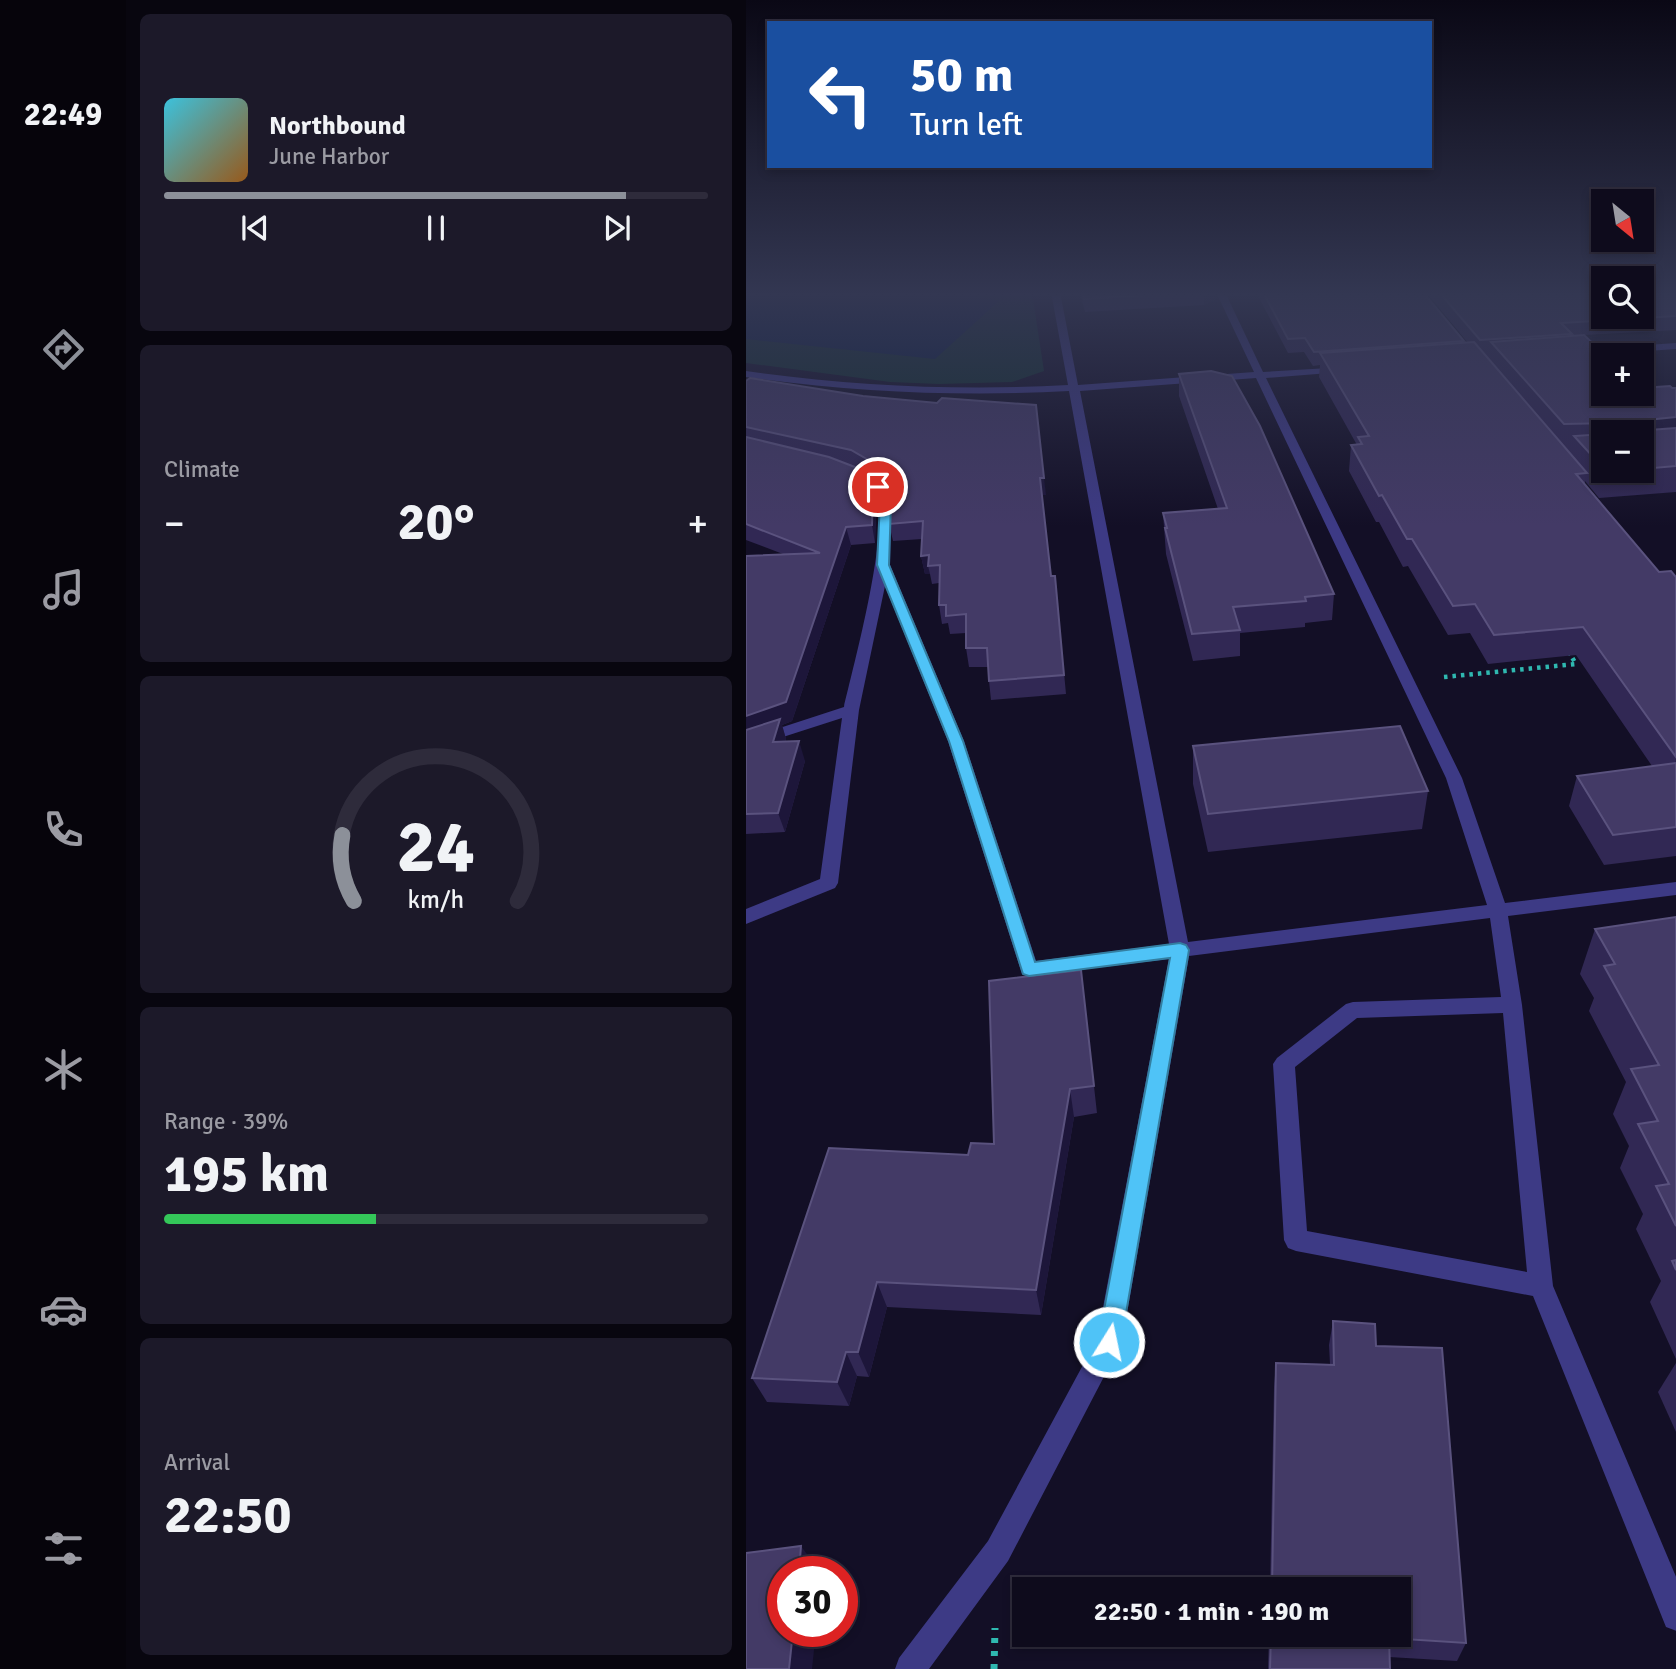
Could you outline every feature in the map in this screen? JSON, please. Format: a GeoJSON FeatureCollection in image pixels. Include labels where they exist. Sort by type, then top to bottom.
{"type":"FeatureCollection","features":[{"type":"Feature","properties":{"kind":"street"},"geometry":{"type":"LineString","coordinates":[[910,1669],[998,1550],[1109,1342],[1180,950],[1070,370]]}},
{"type":"Feature","properties":{"kind":"street"},"geometry":{"type":"LineString","coordinates":[[1258,370],[1454,778],[1498,911],[1512,1005],[1541,1286],[1676,1615]]}},
{"type":"Feature","properties":{"kind":"street"},"geometry":{"type":"LineString","coordinates":[[746,374],[802,384],[894,392],[998,393],[1322,370]]}},
{"type":"Feature","properties":{"kind":"street"},"geometry":{"type":"LineString","coordinates":[[746,917],[829,883],[851,710],[883,565],[885,502],[878,487],[850,472],[837,469]]}},
{"type":"Feature","properties":{"kind":"street"},"geometry":{"type":"LineString","coordinates":[[883,565],[956,741],[1029,969],[1676,888]]}},
{"type":"Feature","properties":{"kind":"street"},"geometry":{"type":"LineString","coordinates":[[746,744],[851,710]]}},
{"type":"Feature","properties":{"kind":"street"},"geometry":{"type":"LineString","coordinates":[[1512,1005],[1353,1010],[1284,1064],[1296,1240],[1541,1286]]}},
{"type":"Feature","properties":{"kind":"path"},"geometry":{"type":"LineString","coordinates":[[1407,681],[1576,664],[1568,652]]}},
{"type":"Feature","properties":{"kind":"green space"},"geometry":{"type":"Polygon","coordinates":[[[798,370],[1044,371],[1012,382],[890,382],[798,370]]]}},
{"type":"Feature","properties":{"kind":"building"},"geometry":{"type":"Polygon","coordinates":[[[1330,370],[1498,370],[1587,473],[1576,474],[1659,572],[1671,571],[1676,577],[1676,757],[1583,627],[1494,635],[1475,604],[1453,606],[1412,539],[1407,539],[1382,495],[1379,496],[1351,445],[1362,444],[1358,437],[1369,436],[1330,370]]]}},
{"type":"Feature","properties":{"kind":"building"},"geometry":{"type":"Polygon","coordinates":[[[1516,370],[1591,370],[1591,406],[1654,406],[1654,387],[1676,388],[1676,417],[1591,420],[1591,423],[1564,424],[1516,370]]]}},
{"type":"Feature","properties":{"kind":"building"},"geometry":{"type":"Polygon","coordinates":[[[1211,371],[1232,376],[1260,426],[1334,594],[1305,597],[1306,601],[1233,607],[1240,630],[1192,634],[1163,513],[1227,508],[1179,374],[1211,371]]]}},
{"type":"Feature","properties":{"kind":"building"},"geometry":{"type":"Polygon","coordinates":[[[750,378],[863,396],[937,403],[942,398],[1036,405],[1044,478],[1040,478],[1051,576],[1055,576],[1064,675],[989,681],[987,648],[966,648],[966,614],[946,616],[946,605],[939,605],[940,565],[928,566],[929,555],[921,556],[923,521],[889,524],[890,485],[882,468],[851,450],[746,427],[746,381],[750,378]]]}},
{"type":"Feature","properties":{"kind":"building"},"geometry":{"type":"Polygon","coordinates":[[[1676,428],[1676,466],[1654,468],[1654,430],[1676,428]]]}},
{"type":"Feature","properties":{"kind":"building"},"geometry":{"type":"Polygon","coordinates":[[[1591,435],[1591,455],[1574,436],[1591,435]]]}},
{"type":"Feature","properties":{"kind":"building"},"geometry":{"type":"Polygon","coordinates":[[[746,437],[829,457],[860,469],[868,475],[873,490],[872,525],[846,527],[786,702],[746,716],[746,556],[820,553],[746,524],[746,437]]]}},
{"type":"Feature","properties":{"kind":"building"},"geometry":{"type":"Polygon","coordinates":[[[780,719],[773,742],[799,741],[778,813],[746,814],[746,730],[780,719]]]}},
{"type":"Feature","properties":{"kind":"building"},"geometry":{"type":"Polygon","coordinates":[[[1400,726],[1428,791],[1208,814],[1193,746],[1400,726]]]}},
{"type":"Feature","properties":{"kind":"building"},"geometry":{"type":"Polygon","coordinates":[[[1676,763],[1676,827],[1613,835],[1577,776],[1676,763]]]}},
{"type":"Feature","properties":{"kind":"building"},"geometry":{"type":"Polygon","coordinates":[[[1676,917],[1676,1226],[1656,1186],[1669,1184],[1638,1124],[1658,1121],[1631,1069],[1659,1065],[1604,966],[1615,964],[1595,929],[1676,917]]]}},
{"type":"Feature","properties":{"kind":"building"},"geometry":{"type":"Polygon","coordinates":[[[1081,970],[1094,1086],[1070,1089],[1036,1290],[877,1282],[858,1352],[846,1352],[837,1382],[752,1378],[829,1148],[968,1155],[971,1143],[994,1144],[989,981],[1081,970]]]}},
{"type":"Feature","properties":{"kind":"building"},"geometry":{"type":"Polygon","coordinates":[[[1333,1321],[1375,1324],[1376,1346],[1442,1348],[1466,1643],[1411,1639],[1411,1577],[1272,1577],[1276,1363],[1334,1365],[1333,1321]]]}},
{"type":"Feature","properties":{"kind":"building"},"geometry":{"type":"Polygon","coordinates":[[[801,1546],[800,1556],[767,1556],[767,1647],[791,1647],[789,1669],[746,1669],[746,1553],[801,1546]]]}},
{"type":"Feature","properties":{"kind":"building"},"geometry":{"type":"Polygon","coordinates":[[[1271,1647],[1389,1647],[1390,1669],[1270,1669],[1271,1647]]]}},
{"type":"Feature","properties":{"kind":"route"},"geometry":{"type":"LineString","coordinates":[[878,487],[885,502],[883,565],[956,741],[1029,969],[1180,950],[1109,1342]]}}]}
